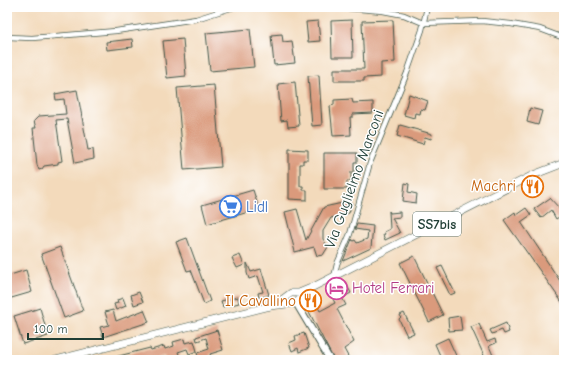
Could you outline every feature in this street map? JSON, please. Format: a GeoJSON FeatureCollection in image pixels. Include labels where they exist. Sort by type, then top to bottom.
{"type":"FeatureCollection","features":[{"type":"Feature","properties":{"kind":"main road","name":"SS7bis"},"geometry":{"type":"LineString","coordinates":[[270,306],[291,294],[299,293],[311,288],[533,175],[564,164]]}},
{"type":"Feature","properties":{"kind":"main road","name":"SS7bis"},"geometry":{"type":"LineString","coordinates":[[56,360],[270,306],[295,302],[311,288]]}},
{"type":"Feature","properties":{"kind":"main road"},"geometry":{"type":"LineString","coordinates":[[291,294],[298,295],[295,302]]}},
{"type":"Feature","properties":{"kind":"street"},"geometry":{"type":"LineString","coordinates":[[7,37],[32,38],[116,31],[196,19],[234,7]]}},
{"type":"Feature","properties":{"kind":"street"},"geometry":{"type":"LineString","coordinates":[[334,7],[383,11],[404,15],[423,23],[482,21],[511,24],[540,29],[564,38]]}},
{"type":"Feature","properties":{"kind":"street","name":"Via Guglielmo Marconi"},"geometry":{"type":"LineString","coordinates":[[334,276],[337,264],[350,234],[370,162],[407,72],[427,7]]}},
{"type":"Feature","properties":{"kind":"street"},"geometry":{"type":"LineString","coordinates":[[295,302],[330,360]]}},
{"type":"Feature","properties":{"kind":"building"},"geometry":{"type":"Polygon","coordinates":[[[352,20],[353,57],[332,57],[331,21],[352,20]]]}},
{"type":"Feature","properties":{"kind":"building"},"geometry":{"type":"Polygon","coordinates":[[[393,20],[395,62],[381,63],[381,77],[364,78],[364,81],[334,81],[334,69],[364,69],[362,21],[393,20]]]}},
{"type":"Feature","properties":{"kind":"building"},"geometry":{"type":"Polygon","coordinates":[[[318,21],[320,41],[308,42],[306,22],[318,21]]]}},
{"type":"Feature","properties":{"kind":"building"},"geometry":{"type":"Polygon","coordinates":[[[250,29],[254,67],[210,71],[206,33],[250,29]]]}},
{"type":"Feature","properties":{"kind":"building"},"geometry":{"type":"Polygon","coordinates":[[[282,34],[283,42],[292,41],[295,63],[274,65],[271,35],[282,34]]]}},
{"type":"Feature","properties":{"kind":"building"},"geometry":{"type":"Polygon","coordinates":[[[132,39],[133,47],[107,50],[106,42],[132,39]]]}},
{"type":"Feature","properties":{"kind":"building"},"geometry":{"type":"Polygon","coordinates":[[[183,39],[186,76],[167,78],[163,41],[183,39]]]}},
{"type":"Feature","properties":{"kind":"building"},"geometry":{"type":"Polygon","coordinates":[[[319,75],[322,125],[312,126],[308,76],[319,75]]]}},
{"type":"Feature","properties":{"kind":"building"},"geometry":{"type":"Polygon","coordinates":[[[295,82],[299,126],[288,127],[287,120],[281,121],[278,84],[295,82]]]}},
{"type":"Feature","properties":{"kind":"building"},"geometry":{"type":"Polygon","coordinates":[[[214,85],[221,167],[184,170],[177,88],[214,85]]]}},
{"type":"Feature","properties":{"kind":"building"},"geometry":{"type":"Polygon","coordinates":[[[77,90],[88,150],[93,149],[94,159],[75,163],[67,119],[56,120],[62,161],[58,162],[58,164],[44,166],[39,170],[37,165],[33,128],[36,128],[34,121],[39,116],[66,114],[64,99],[56,100],[55,94],[77,90]]]}},
{"type":"Feature","properties":{"kind":"building"},"geometry":{"type":"Polygon","coordinates":[[[409,94],[428,101],[425,110],[421,109],[420,114],[415,113],[414,118],[404,115],[409,94]]]}},
{"type":"Feature","properties":{"kind":"building"},"geometry":{"type":"Polygon","coordinates":[[[352,99],[353,103],[373,102],[373,113],[353,114],[353,117],[350,117],[351,135],[333,136],[330,106],[334,105],[334,100],[352,99]]]}},
{"type":"Feature","properties":{"kind":"building"},"geometry":{"type":"Polygon","coordinates":[[[530,108],[542,111],[538,125],[527,122],[530,108]]]}},
{"type":"Feature","properties":{"kind":"building"},"geometry":{"type":"Polygon","coordinates":[[[400,125],[432,134],[431,139],[425,137],[423,144],[397,136],[400,125]]]}},
{"type":"Feature","properties":{"kind":"building"},"geometry":{"type":"Polygon","coordinates":[[[289,149],[308,150],[308,160],[303,160],[303,164],[300,164],[300,186],[303,186],[303,190],[307,190],[307,200],[289,199],[289,149]]]}},
{"type":"Feature","properties":{"kind":"building"},"geometry":{"type":"Polygon","coordinates":[[[324,153],[357,153],[357,162],[354,162],[354,172],[351,172],[351,181],[347,181],[347,189],[324,189],[324,153]]]}},
{"type":"Feature","properties":{"kind":"building"},"geometry":{"type":"Polygon","coordinates":[[[405,183],[409,184],[408,192],[417,194],[416,203],[403,201],[405,183]]]}},
{"type":"Feature","properties":{"kind":"building"},"geometry":{"type":"Polygon","coordinates":[[[253,190],[259,209],[207,224],[202,205],[253,190]]]}},
{"type":"Feature","properties":{"kind":"building"},"geometry":{"type":"Polygon","coordinates":[[[550,198],[559,208],[562,215],[556,219],[551,210],[541,218],[534,209],[550,198]]]}},
{"type":"Feature","properties":{"kind":"building"},"geometry":{"type":"Polygon","coordinates":[[[347,202],[352,203],[349,213],[331,218],[323,231],[323,239],[328,247],[323,255],[317,256],[314,247],[295,252],[285,212],[297,209],[306,240],[324,207],[347,202]]]}},
{"type":"Feature","properties":{"kind":"building"},"geometry":{"type":"Polygon","coordinates":[[[526,208],[531,215],[521,222],[564,287],[564,305],[504,220],[515,212],[516,215],[526,208]]]}},
{"type":"Feature","properties":{"kind":"building"},"geometry":{"type":"Polygon","coordinates":[[[389,211],[390,213],[400,212],[400,217],[392,218],[400,233],[385,240],[383,235],[385,234],[384,232],[390,229],[389,211]]]}},
{"type":"Feature","properties":{"kind":"building"},"geometry":{"type":"Polygon","coordinates":[[[357,224],[373,226],[371,248],[343,261],[352,239],[357,243],[367,239],[368,231],[355,229],[357,224]]]}},
{"type":"Feature","properties":{"kind":"building"},"geometry":{"type":"Polygon","coordinates":[[[187,238],[210,301],[204,304],[191,270],[187,271],[176,242],[187,238]]]}},
{"type":"Feature","properties":{"kind":"building"},"geometry":{"type":"Polygon","coordinates":[[[60,247],[83,311],[64,318],[41,254],[60,247]]]}},
{"type":"Feature","properties":{"kind":"building"},"geometry":{"type":"Polygon","coordinates":[[[240,255],[244,265],[237,268],[232,258],[240,255]]]}},
{"type":"Feature","properties":{"kind":"building"},"geometry":{"type":"Polygon","coordinates":[[[414,256],[443,315],[429,322],[400,263],[414,256]]]}},
{"type":"Feature","properties":{"kind":"building"},"geometry":{"type":"Polygon","coordinates":[[[247,263],[251,272],[261,269],[269,295],[259,298],[258,293],[263,292],[258,276],[249,279],[247,273],[247,263]]]}},
{"type":"Feature","properties":{"kind":"building"},"geometry":{"type":"Polygon","coordinates":[[[442,266],[455,293],[450,295],[437,268],[442,266]]]}},
{"type":"Feature","properties":{"kind":"building"},"geometry":{"type":"Polygon","coordinates":[[[26,270],[32,292],[8,299],[7,276],[26,270]]]}},
{"type":"Feature","properties":{"kind":"building"},"geometry":{"type":"Polygon","coordinates":[[[345,282],[351,293],[342,298],[346,305],[337,309],[354,342],[344,349],[350,360],[334,360],[304,302],[313,298],[320,311],[335,303],[333,299],[335,298],[330,290],[345,282]]]}},
{"type":"Feature","properties":{"kind":"building"},"geometry":{"type":"Polygon","coordinates":[[[139,292],[143,302],[134,305],[131,295],[139,292]]]}},
{"type":"Feature","properties":{"kind":"building"},"geometry":{"type":"Polygon","coordinates":[[[238,297],[239,303],[223,307],[221,301],[238,297]]]}},
{"type":"Feature","properties":{"kind":"building"},"geometry":{"type":"Polygon","coordinates":[[[123,298],[126,306],[116,310],[114,304],[118,303],[117,300],[123,298]]]}},
{"type":"Feature","properties":{"kind":"building"},"geometry":{"type":"Polygon","coordinates":[[[40,308],[48,336],[23,344],[14,316],[40,308]]]}},
{"type":"Feature","properties":{"kind":"building"},"geometry":{"type":"Polygon","coordinates":[[[113,310],[116,321],[144,310],[149,322],[103,337],[100,327],[109,325],[105,312],[113,310]]]}},
{"type":"Feature","properties":{"kind":"building"},"geometry":{"type":"Polygon","coordinates":[[[404,313],[414,333],[407,336],[399,319],[401,317],[400,315],[404,313]]]}},
{"type":"Feature","properties":{"kind":"building"},"geometry":{"type":"Polygon","coordinates":[[[460,316],[462,330],[449,331],[448,318],[460,316]]]}},
{"type":"Feature","properties":{"kind":"building"},"geometry":{"type":"Polygon","coordinates":[[[506,323],[509,332],[504,334],[502,330],[492,334],[490,330],[506,323]]]}},
{"type":"Feature","properties":{"kind":"building"},"geometry":{"type":"Polygon","coordinates":[[[479,324],[487,342],[495,339],[496,343],[489,346],[495,360],[486,360],[471,327],[479,324]]]}},
{"type":"Feature","properties":{"kind":"building"},"geometry":{"type":"Polygon","coordinates":[[[217,330],[223,350],[210,354],[212,360],[199,360],[197,353],[209,349],[206,338],[197,341],[196,337],[217,330]]]}},
{"type":"Feature","properties":{"kind":"building"},"geometry":{"type":"Polygon","coordinates":[[[304,333],[309,348],[299,352],[298,348],[292,351],[289,343],[296,340],[295,336],[304,333]]]}},
{"type":"Feature","properties":{"kind":"building"},"geometry":{"type":"Polygon","coordinates":[[[448,338],[458,360],[442,360],[435,344],[448,338]]]}},
{"type":"Feature","properties":{"kind":"building"},"geometry":{"type":"Polygon","coordinates":[[[184,339],[185,343],[194,341],[197,351],[189,354],[187,349],[178,352],[180,357],[169,360],[165,360],[164,356],[152,360],[148,360],[147,358],[138,360],[107,359],[150,348],[151,350],[164,346],[165,349],[174,346],[173,342],[184,339]]]}},
{"type":"Feature","properties":{"kind":"place","name":"Machri"},"geometry":{"type":"Point","coordinates":[532,186]}},
{"type":"Feature","properties":{"kind":"place","name":"Lidl"},"geometry":{"type":"Point","coordinates":[230,207]}},
{"type":"Feature","properties":{"kind":"place","name":"Hotel Ferrari"},"geometry":{"type":"Point","coordinates":[337,288]}},
{"type":"Feature","properties":{"kind":"place","name":"Il Cavallino"},"geometry":{"type":"Point","coordinates":[311,301]}}]}
